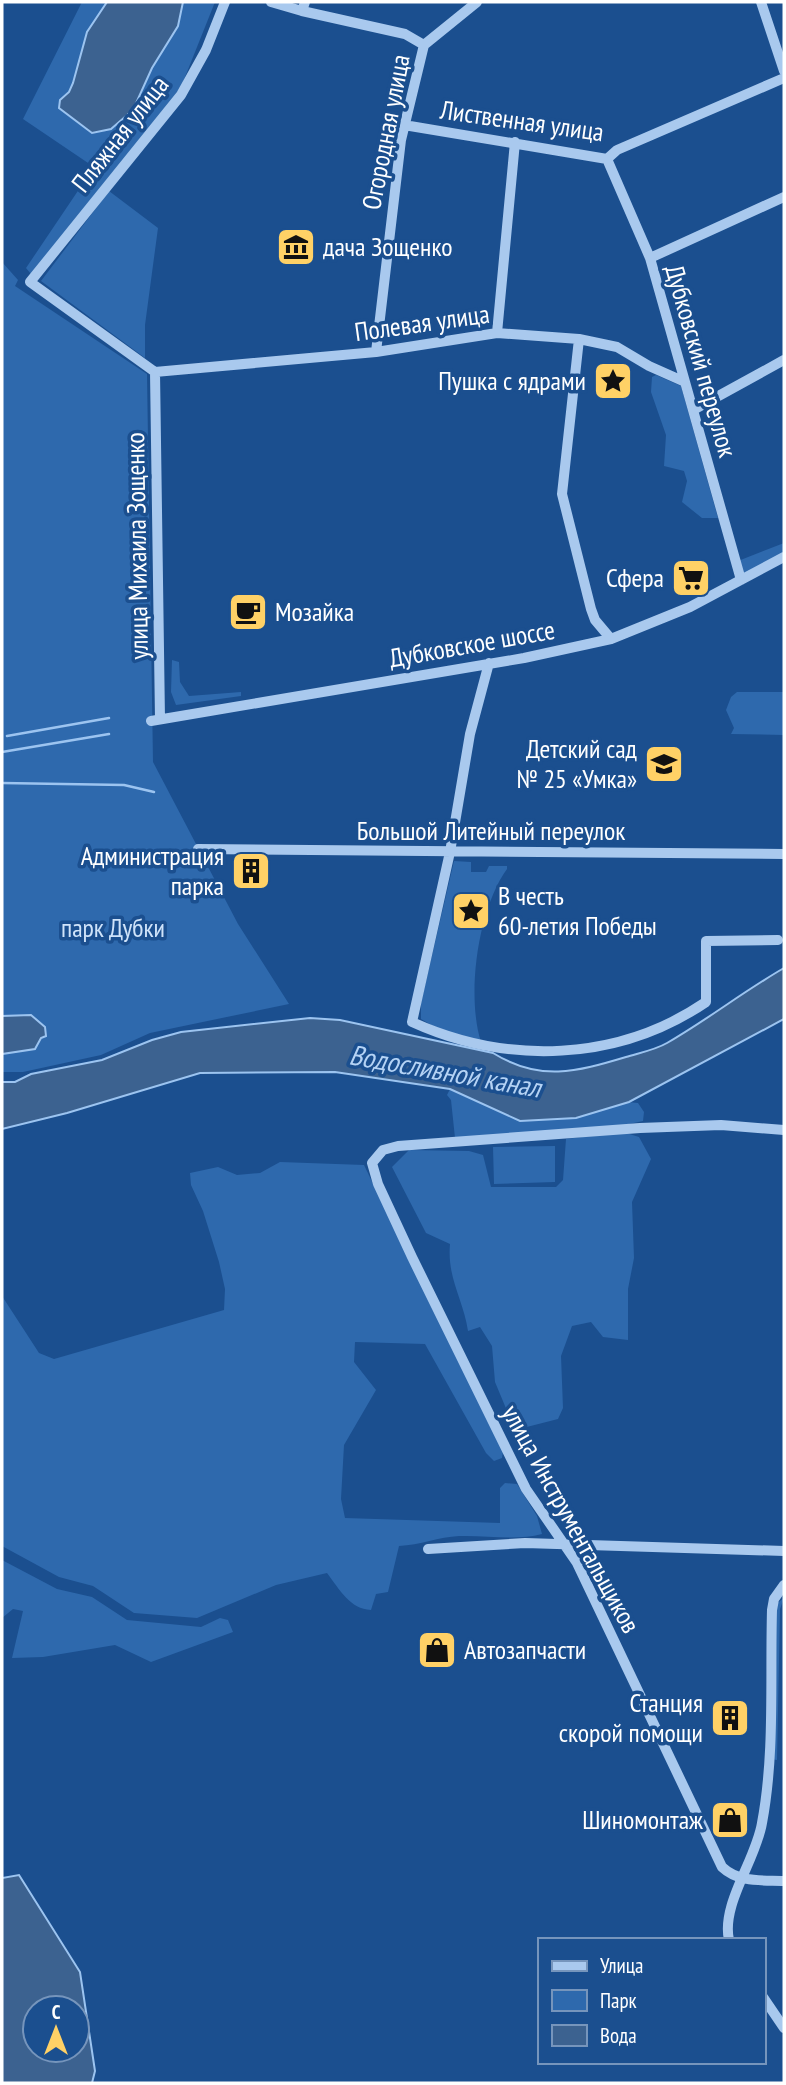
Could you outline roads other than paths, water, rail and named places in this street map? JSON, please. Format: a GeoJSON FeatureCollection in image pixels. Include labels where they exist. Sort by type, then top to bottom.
{"type":"FeatureCollection","features":[{"type":"Feature","properties":{"kind":"street","name":"Пляжная улица"},"geometry":{"type":"LineString","coordinates":[[155,372],[30,282],[181,95],[206,50],[225,2]]}},
{"type":"Feature","properties":{"kind":"street"},"geometry":{"type":"LineString","coordinates":[[271,2],[304,7],[405,34],[424,45],[477,2]]}},
{"type":"Feature","properties":{"kind":"street"},"geometry":{"type":"LineString","coordinates":[[761,2],[784,71]]}},
{"type":"Feature","properties":{"kind":"street","name":"Огородная улица"},"geometry":{"type":"LineString","coordinates":[[376,352],[404,125],[424,45]]}},
{"type":"Feature","properties":{"kind":"street","name":"Лиственная улица"},"geometry":{"type":"LineString","coordinates":[[404,125],[607,159],[617,150],[784,78]]}},
{"type":"Feature","properties":{"kind":"street"},"geometry":{"type":"LineString","coordinates":[[498,333],[515,142]]}},
{"type":"Feature","properties":{"kind":"street","name":"Дубковский переулок"},"geometry":{"type":"LineString","coordinates":[[607,159],[650,258],[741,580]]}},
{"type":"Feature","properties":{"kind":"street"},"geometry":{"type":"LineString","coordinates":[[650,258],[784,197]]}},
{"type":"Feature","properties":{"kind":"street","name":"Полевая улица"},"geometry":{"type":"LineString","coordinates":[[155,372],[376,352],[498,333],[579,339],[617,347],[649,366],[685,382]]}},
{"type":"Feature","properties":{"kind":"street"},"geometry":{"type":"LineString","coordinates":[[579,339],[562,494],[591,609],[595,620],[611,639]]}},
{"type":"Feature","properties":{"kind":"street"},"geometry":{"type":"LineString","coordinates":[[693,410],[784,360]]}},
{"type":"Feature","properties":{"kind":"street","name":"улица Михаила Зощенко"},"geometry":{"type":"LineString","coordinates":[[155,372],[155,720]]}},
{"type":"Feature","properties":{"kind":"street","name":"Дубковское шоссе"},"geometry":{"type":"LineString","coordinates":[[155,720],[489,663],[611,639],[666,618],[784,557]]}},
{"type":"Feature","properties":{"kind":"street"},"geometry":{"type":"LineString","coordinates":[[489,663],[470,734],[450,852],[412,1022],[446,1038],[487,1046],[537,1051],[578,1051],[602,1047],[656,1031],[706,1002],[706,942],[778,940]]}},
{"type":"Feature","properties":{"kind":"street","name":"Большой Литейный переулок"},"geometry":{"type":"LineString","coordinates":[[198,849],[784,854]]}},
{"type":"Feature","properties":{"kind":"street","name":"улица Инструментальщиков"},"geometry":{"type":"LineString","coordinates":[[743,1879],[731,1875],[722,1867],[566,1544],[526,1489],[377,1184],[372,1163],[383,1150],[398,1146],[554,1137],[640,1128],[721,1125],[784,1129]]}},
{"type":"Feature","properties":{"kind":"street"},"geometry":{"type":"LineString","coordinates":[[428,1549],[566,1544],[784,1551]]}},
{"type":"Feature","properties":{"kind":"street"},"geometry":{"type":"LineString","coordinates":[[729,1938],[727,1923],[763,1821],[769,1761],[772,1610],[774,1599],[784,1585]]}},
{"type":"Feature","properties":{"kind":"street"},"geometry":{"type":"LineString","coordinates":[[743,1879],[784,1881]]}},
{"type":"Feature","properties":{"kind":"street"},"geometry":{"type":"LineString","coordinates":[[765,2000],[784,2028]]}},
{"type":"Feature","properties":{"kind":"water"},"geometry":{"type":"Polygon","coordinates":[[[107,2],[183,2],[178,26],[152,68],[133,110],[111,129],[92,133],[59,108],[60,100],[69,92],[73,83],[87,32],[107,2]]]}},
{"type":"Feature","properties":{"kind":"water","name":"Водосливной канал"},"geometry":{"type":"Polygon","coordinates":[[[784,968],[784,1019],[629,1102],[576,1118],[520,1121],[450,1089],[335,1072],[200,1073],[67,1113],[2,1129],[2,1082],[15,1082],[31,1074],[102,1060],[152,1040],[181,1032],[310,1018],[340,1020],[493,1053],[527,1068],[558,1072],[591,1067],[662,1045],[784,968]]]}},
{"type":"Feature","properties":{"kind":"water"},"geometry":{"type":"Polygon","coordinates":[[[31,1015],[45,1027],[46,1036],[41,1038],[35,1049],[2,1054],[2,1016],[31,1015]]]}},
{"type":"Feature","properties":{"kind":"water"},"geometry":{"type":"Polygon","coordinates":[[[19,1875],[80,1972],[83,1994],[21,1994],[21,2064],[91,2064],[91,2045],[95,2071],[92,2083],[2,2083],[2,1878],[19,1875]]]}},
{"type":"Feature","properties":{"kind":"waterway"},"geometry":{"type":"LineString","coordinates":[[7,736],[109,718]]}},
{"type":"Feature","properties":{"kind":"waterway"},"geometry":{"type":"LineString","coordinates":[[2,752],[109,734]]}},
{"type":"Feature","properties":{"kind":"waterway"},"geometry":{"type":"LineString","coordinates":[[2,783],[124,785],[154,792]]}},
{"type":"Feature","properties":{"kind":"place","name":"дача Зощенко"},"geometry":{"type":"Point","coordinates":[296,247]}},
{"type":"Feature","properties":{"kind":"place","name":"Пушка с ядрами"},"geometry":{"type":"Point","coordinates":[613,381]}},
{"type":"Feature","properties":{"kind":"place","name":"Сфера"},"geometry":{"type":"Point","coordinates":[691,578]}},
{"type":"Feature","properties":{"kind":"place","name":"Мозайка"},"geometry":{"type":"Point","coordinates":[248,612]}},
{"type":"Feature","properties":{"kind":"place","name":"Детский сад № 25 «Умка»"},"geometry":{"type":"Point","coordinates":[664,764]}},
{"type":"Feature","properties":{"kind":"place","name":"Администрация парка"},"geometry":{"type":"Point","coordinates":[251,871]}},
{"type":"Feature","properties":{"kind":"place","name":"В честь 60-летия Победы"},"geometry":{"type":"Point","coordinates":[471,911]}},
{"type":"Feature","properties":{"kind":"place","name":"Автозапчасти"},"geometry":{"type":"Point","coordinates":[437,1650]}},
{"type":"Feature","properties":{"kind":"place","name":"Станция скорой помощи"},"geometry":{"type":"Point","coordinates":[730,1718]}},
{"type":"Feature","properties":{"kind":"place","name":"Шиномонтаж"},"geometry":{"type":"Point","coordinates":[730,1820]}},
{"type":"Feature","properties":{"kind":"park label","name":"парк Дубки"},"geometry":{"type":"Point","coordinates":[113,928]}}]}
